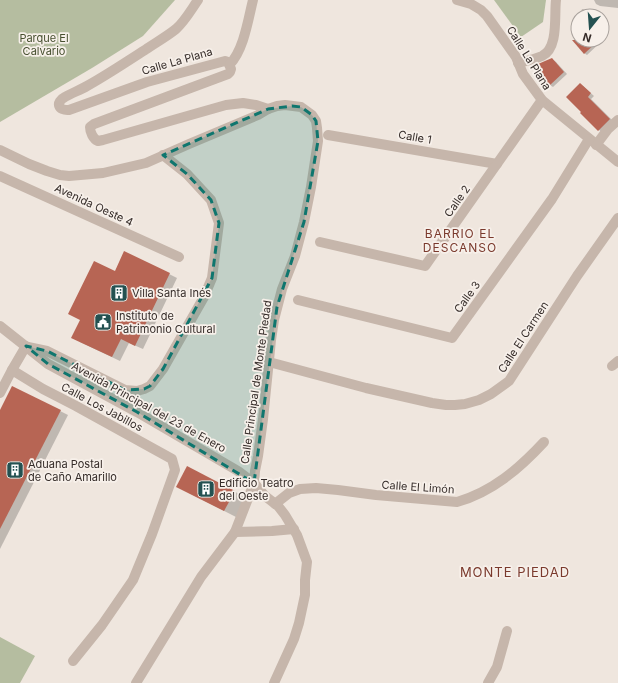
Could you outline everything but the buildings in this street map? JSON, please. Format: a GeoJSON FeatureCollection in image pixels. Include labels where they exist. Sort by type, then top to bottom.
{"type":"FeatureCollection","features":[{"type":"Feature","properties":{"kind":"street","name":"Calle La Plana"},"geometry":{"type":"LineString","coordinates":[[198,0],[188,15],[175,29],[87,86],[64,97],[58,105],[59,107],[69,110],[147,82],[220,61],[225,60],[230,64]]}},
{"type":"Feature","properties":{"kind":"street"},"geometry":{"type":"LineString","coordinates":[[253,0],[240,49],[230,64],[230,72],[223,76],[94,124],[90,127],[90,129],[94,138],[98,141],[226,105],[243,103],[268,108]]}},
{"type":"Feature","properties":{"kind":"street","name":"Calle La Plana"},"geometry":{"type":"LineString","coordinates":[[457,0],[471,4],[487,16],[512,51],[523,74],[542,100],[618,162]]}},
{"type":"Feature","properties":{"kind":"street"},"geometry":{"type":"LineString","coordinates":[[518,63],[543,56],[548,52],[553,40],[555,29],[556,0]]}},
{"type":"Feature","properties":{"kind":"street","name":"Calle 2"},"geometry":{"type":"LineString","coordinates":[[320,242],[425,266],[542,100]]}},
{"type":"Feature","properties":{"kind":"street","name":"Calle Principal de Monte Piedad"},"geometry":{"type":"LineString","coordinates":[[0,150],[29,164],[60,175],[69,176],[103,174],[146,163],[258,115],[268,108],[285,105],[301,107],[312,115],[318,128],[318,141],[305,217],[295,256],[282,289],[277,307],[271,340],[263,419],[254,483],[235,532],[201,577],[136,683]]}},
{"type":"Feature","properties":{"kind":"street"},"geometry":{"type":"LineString","coordinates":[[593,142],[618,120]]}},
{"type":"Feature","properties":{"kind":"street","name":"Calle 1"},"geometry":{"type":"LineString","coordinates":[[328,135],[497,164]]}},
{"type":"Feature","properties":{"kind":"street","name":"Calle 3"},"geometry":{"type":"LineString","coordinates":[[298,300],[452,338],[593,142]]}},
{"type":"Feature","properties":{"kind":"street"},"geometry":{"type":"LineString","coordinates":[[0,393],[26,346],[48,351],[125,390],[144,390],[150,386],[163,369],[204,297],[212,278],[219,223],[211,200],[187,174],[163,155]]}},
{"type":"Feature","properties":{"kind":"street","name":"Avenida Oeste 4"},"geometry":{"type":"LineString","coordinates":[[0,176],[178,257]]}},
{"type":"Feature","properties":{"kind":"street","name":"Calle El Carmen"},"geometry":{"type":"LineString","coordinates":[[269,362],[366,388],[432,403],[455,405],[478,400],[491,394],[509,381],[573,282],[618,218]]}},
{"type":"Feature","properties":{"kind":"street","name":"Avenida Principal del 23 de Enero"},"geometry":{"type":"LineString","coordinates":[[0,326],[48,364],[137,412],[238,472],[254,483],[285,515],[298,535],[307,562],[305,595],[294,639],[274,683]]}},
{"type":"Feature","properties":{"kind":"street","name":"Calle Los Jabillos"},"geometry":{"type":"LineString","coordinates":[[12,370],[43,389],[172,459],[176,470],[133,580],[102,625],[73,661]]}},
{"type":"Feature","properties":{"kind":"street","name":"Calle El Limón"},"geometry":{"type":"LineString","coordinates":[[275,504],[289,493],[300,489],[316,488],[457,502],[469,499],[490,488],[506,477],[528,459],[544,442]]}},
{"type":"Feature","properties":{"kind":"street"},"geometry":{"type":"LineString","coordinates":[[235,532],[294,529]]}},
{"type":"Feature","properties":{"kind":"street"},"geometry":{"type":"LineString","coordinates":[[488,683],[497,667],[507,630]]}},
{"type":"Feature","properties":{"kind":"highlighted area"},"geometry":{"type":"Polygon","coordinates":[[[292,106],[301,107],[312,115],[316,121],[318,141],[304,222],[277,307],[254,483],[137,412],[48,364],[26,346],[47,351],[125,390],[144,389],[150,386],[163,369],[212,278],[219,223],[211,200],[187,174],[163,155],[268,109],[292,106]]]}},
{"type":"Feature","properties":{"kind":"green space","name":"Parque El Calvario"},"geometry":{"type":"Polygon","coordinates":[[[0,0],[175,0],[143,36],[0,122],[0,0]]]}},
{"type":"Feature","properties":{"kind":"green space"},"geometry":{"type":"Polygon","coordinates":[[[494,0],[546,0],[543,22],[521,37],[494,0]]]}},
{"type":"Feature","properties":{"kind":"green space"},"geometry":{"type":"Polygon","coordinates":[[[0,637],[35,656],[20,683],[0,683],[0,637]]]}},
{"type":"Feature","properties":{"kind":"place","name":"Villa Santa Inés"},"geometry":{"type":"Point","coordinates":[119,293]}},
{"type":"Feature","properties":{"kind":"place","name":"Instituto de Patrimonio Cultural"},"geometry":{"type":"Point","coordinates":[103,322]}},
{"type":"Feature","properties":{"kind":"place","name":"Aduana Postal de Caño Amarillo"},"geometry":{"type":"Point","coordinates":[15,470]}},
{"type":"Feature","properties":{"kind":"place","name":"Edificio Teatro del Oeste"},"geometry":{"type":"Point","coordinates":[206,489]}},
{"type":"Feature","properties":{"kind":"district","name":"BARRIO EL DESCANSO"},"geometry":{"type":"Point","coordinates":[460,240]}},
{"type":"Feature","properties":{"kind":"district","name":"MONTE PIEDAD"},"geometry":{"type":"Point","coordinates":[515,572]}}]}
